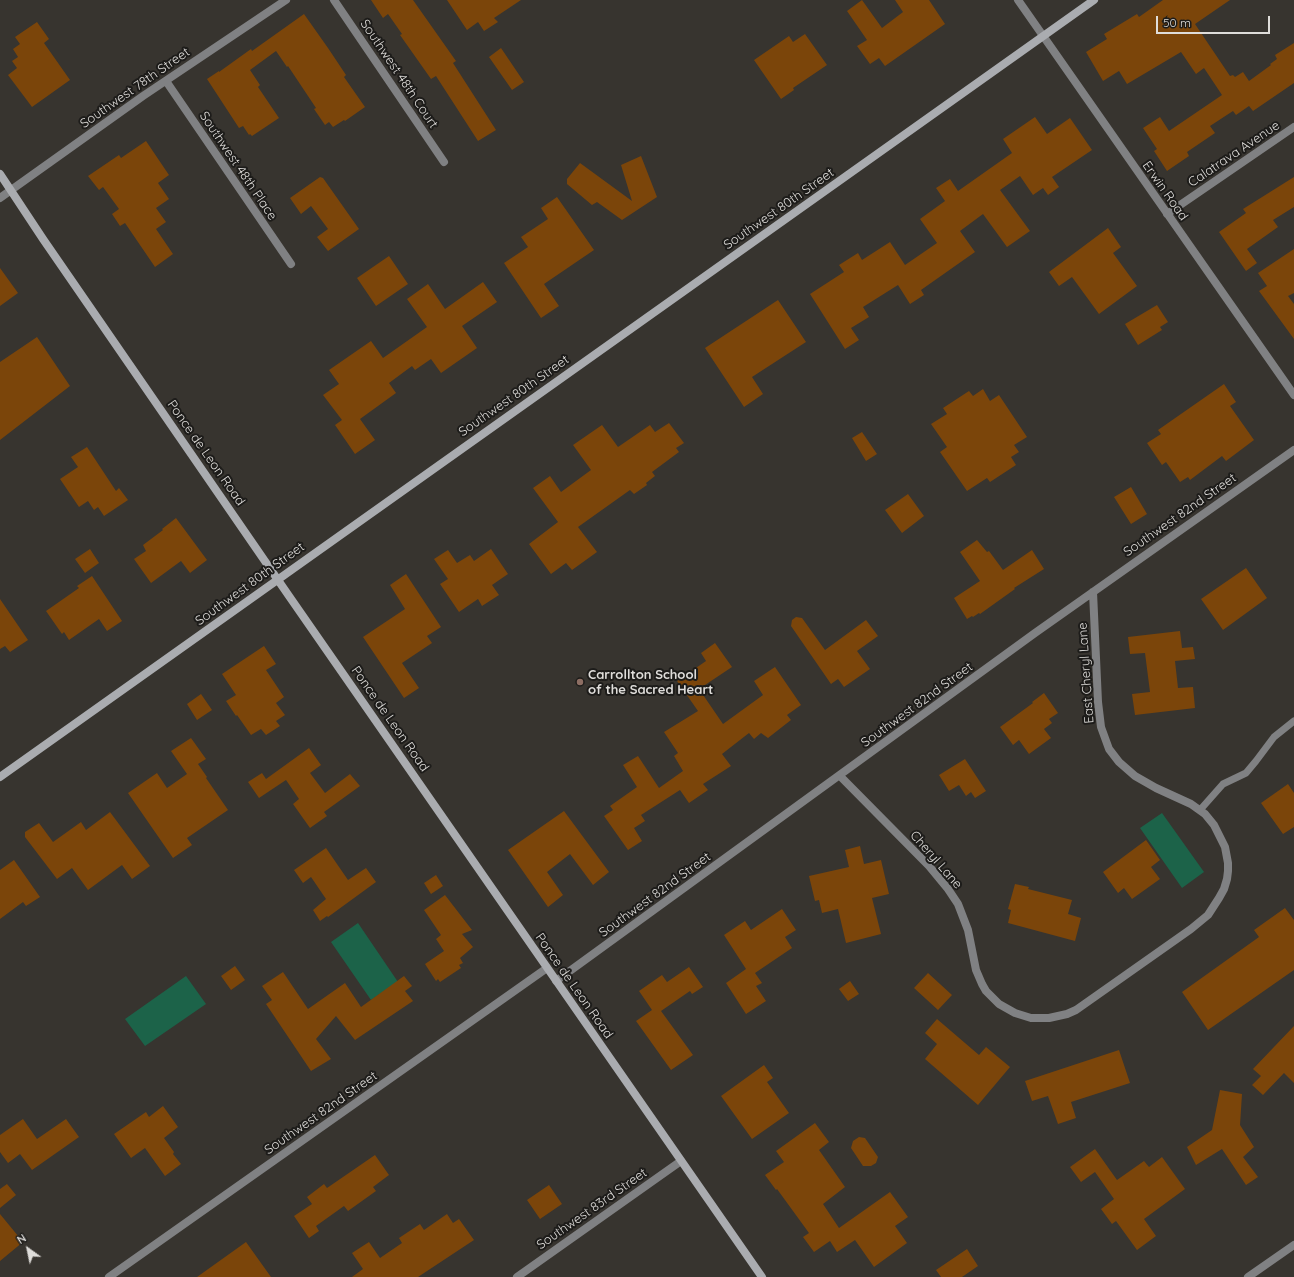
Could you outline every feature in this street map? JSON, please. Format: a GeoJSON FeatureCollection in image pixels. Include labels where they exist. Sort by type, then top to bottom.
{"type":"FeatureCollection","features":[{"type":"Feature","properties":{"kind":"street","name":"Southwest 78th Street"},"geometry":{"type":"LineString","coordinates":[[0,198],[166,81],[286,0]]}},
{"type":"Feature","properties":{"kind":"street","name":"Southwest 48th Court"},"geometry":{"type":"LineString","coordinates":[[334,0],[444,162]]}},
{"type":"Feature","properties":{"kind":"street","name":"Erwin Road"},"geometry":{"type":"LineString","coordinates":[[1018,0],[1294,395]]}},
{"type":"Feature","properties":{"kind":"street","name":"Southwest 80th Street"},"geometry":{"type":"LineString","coordinates":[[0,777],[1094,0]]}},
{"type":"Feature","properties":{"kind":"street","name":"Southwest 48th Place"},"geometry":{"type":"LineString","coordinates":[[166,81],[291,264]]}},
{"type":"Feature","properties":{"kind":"street","name":"Calatrava Avenue"},"geometry":{"type":"LineString","coordinates":[[1167,214],[1294,127]]}},
{"type":"Feature","properties":{"kind":"street","name":"Ponce de Leon Road"},"geometry":{"type":"LineString","coordinates":[[0,174],[278,579],[762,1277]]}},
{"type":"Feature","properties":{"kind":"street","name":"Southwest 82nd Street"},"geometry":{"type":"LineString","coordinates":[[556,981],[1093,592],[1294,450]]}},
{"type":"Feature","properties":{"kind":"street","name":"East Cheryl Lane"},"geometry":{"type":"LineString","coordinates":[[1093,592],[1098,702],[1101,727],[1106,743],[1118,762],[1134,776],[1191,804],[1200,810],[1214,825],[1225,846],[1228,863],[1227,879],[1224,889],[1213,908],[1201,922],[1141,965]]}},
{"type":"Feature","properties":{"kind":"street","name":"Cheryl Lane"},"geometry":{"type":"LineString","coordinates":[[840,776],[929,866],[948,888],[958,904],[968,930],[973,960],[978,978],[986,991],[999,1004],[1008,1010],[1023,1017],[1039,1019],[1067,1014],[1085,1005],[1141,965]]}},
{"type":"Feature","properties":{"kind":"street","name":"Southwest 82nd Street"},"geometry":{"type":"LineString","coordinates":[[109,1277],[547,968]]}},
{"type":"Feature","properties":{"kind":"street","name":"Southwest 83rd Street"},"geometry":{"type":"LineString","coordinates":[[517,1277],[681,1161]]}},
{"type":"Feature","properties":{"kind":"street"},"geometry":{"type":"LineString","coordinates":[[1248,1277],[1294,1245]]}},
{"type":"Feature","properties":{"kind":"lane"},"geometry":{"type":"LineString","coordinates":[[1200,810],[1223,784],[1246,773],[1274,737],[1294,720]]}},
{"type":"Feature","properties":{"kind":"green space"},"geometry":{"type":"Polygon","coordinates":[[[1162,813],[1204,872],[1182,888],[1140,828],[1162,813]]]}},
{"type":"Feature","properties":{"kind":"green space"},"geometry":{"type":"Polygon","coordinates":[[[358,923],[398,982],[371,1000],[331,942],[358,923]]]}},
{"type":"Feature","properties":{"kind":"green space"},"geometry":{"type":"Polygon","coordinates":[[[186,976],[206,1004],[145,1046],[125,1019],[186,976]]]}},
{"type":"Feature","properties":{"kind":"building"},"geometry":{"type":"Polygon","coordinates":[[[371,0],[413,0],[456,61],[453,63],[496,130],[478,141],[436,76],[431,79],[400,35],[402,34],[388,14],[383,18],[371,0]]]}},
{"type":"Feature","properties":{"kind":"building"},"geometry":{"type":"Polygon","coordinates":[[[447,0],[521,0],[494,18],[498,22],[484,31],[478,22],[467,30],[447,0]]]}},
{"type":"Feature","properties":{"kind":"building"},"geometry":{"type":"Polygon","coordinates":[[[862,0],[882,28],[903,12],[895,0],[929,0],[945,24],[885,66],[879,58],[870,64],[857,46],[867,40],[847,11],[862,0]]]}},
{"type":"Feature","properties":{"kind":"building"},"geometry":{"type":"Polygon","coordinates":[[[1163,0],[1230,0],[1195,24],[1230,76],[1233,75],[1235,77],[1243,72],[1249,81],[1277,59],[1275,55],[1294,43],[1294,83],[1253,111],[1249,106],[1236,115],[1233,111],[1210,126],[1215,133],[1187,152],[1189,156],[1167,171],[1154,151],[1157,149],[1143,128],[1160,117],[1169,131],[1222,95],[1204,68],[1196,74],[1181,52],[1127,84],[1119,71],[1103,81],[1086,52],[1107,39],[1104,34],[1137,14],[1139,17],[1163,0]]]}},
{"type":"Feature","properties":{"kind":"building"},"geometry":{"type":"Polygon","coordinates":[[[304,14],[346,75],[344,77],[365,107],[345,121],[344,120],[333,127],[329,122],[325,125],[314,109],[316,108],[288,66],[287,67],[276,51],[250,70],[260,85],[258,87],[279,118],[252,136],[250,134],[249,135],[243,126],[239,128],[207,79],[251,49],[252,51],[304,14]]]}},
{"type":"Feature","properties":{"kind":"building"},"geometry":{"type":"Polygon","coordinates":[[[37,22],[49,39],[44,43],[70,80],[32,107],[8,75],[17,68],[12,61],[18,57],[13,49],[20,44],[15,37],[37,22]]]}},
{"type":"Feature","properties":{"kind":"building"},"geometry":{"type":"Polygon","coordinates":[[[805,34],[827,65],[793,88],[794,90],[781,99],[754,60],[789,36],[793,42],[805,34]]]}},
{"type":"Feature","properties":{"kind":"building"},"geometry":{"type":"Polygon","coordinates":[[[501,48],[524,82],[512,90],[489,57],[501,48]]]}},
{"type":"Feature","properties":{"kind":"building"},"geometry":{"type":"Polygon","coordinates":[[[1035,117],[1047,134],[1070,118],[1092,150],[1052,177],[1059,187],[1048,195],[1043,188],[1033,195],[1020,176],[1000,190],[1030,231],[1007,247],[983,214],[960,231],[975,252],[921,290],[924,295],[910,304],[898,285],[863,307],[869,317],[851,328],[859,340],[845,349],[810,294],[844,272],[839,265],[858,253],[862,260],[890,242],[905,265],[937,243],[920,219],[945,201],[936,188],[950,179],[958,191],[1012,153],[1003,139],[1035,117]]]}},
{"type":"Feature","properties":{"kind":"building"},"geometry":{"type":"Polygon","coordinates":[[[146,141],[169,175],[158,183],[169,199],[156,208],[166,222],[156,229],[173,254],[155,267],[125,223],[120,226],[112,214],[119,209],[103,187],[99,190],[88,176],[119,155],[121,158],[146,141]]]}},
{"type":"Feature","properties":{"kind":"building"},"geometry":{"type":"Polygon","coordinates":[[[641,156],[657,197],[622,220],[597,202],[592,205],[567,184],[567,179],[580,163],[632,201],[621,165],[641,156]]]}},
{"type":"Feature","properties":{"kind":"building"},"geometry":{"type":"Polygon","coordinates":[[[320,177],[323,178],[359,229],[328,251],[317,237],[328,229],[311,206],[301,214],[290,198],[320,177]]]}},
{"type":"Feature","properties":{"kind":"building"},"geometry":{"type":"Polygon","coordinates":[[[1294,177],[1294,207],[1273,220],[1278,227],[1247,249],[1257,263],[1246,271],[1219,232],[1246,213],[1243,209],[1294,177]]]}},
{"type":"Feature","properties":{"kind":"building"},"geometry":{"type":"Polygon","coordinates":[[[557,197],[594,250],[544,284],[559,306],[541,318],[504,263],[528,247],[521,237],[548,219],[541,208],[557,197]]]}},
{"type":"Feature","properties":{"kind":"building"},"geometry":{"type":"Polygon","coordinates":[[[1108,228],[1121,247],[1113,253],[1137,286],[1099,314],[1072,277],[1059,286],[1049,272],[1108,228]]]}},
{"type":"Feature","properties":{"kind":"building"},"geometry":{"type":"Polygon","coordinates":[[[1294,249],[1294,293],[1288,296],[1294,304],[1294,339],[1259,291],[1267,286],[1258,273],[1294,249]]]}},
{"type":"Feature","properties":{"kind":"building"},"geometry":{"type":"Polygon","coordinates":[[[389,256],[408,284],[376,306],[357,278],[389,256]]]}},
{"type":"Feature","properties":{"kind":"building"},"geometry":{"type":"Polygon","coordinates":[[[0,268],[18,293],[0,306],[0,268]]]}},
{"type":"Feature","properties":{"kind":"building"},"geometry":{"type":"Polygon","coordinates":[[[483,282],[497,302],[462,326],[477,348],[441,373],[431,359],[415,370],[412,366],[389,383],[396,393],[360,419],[375,440],[355,454],[335,425],[342,420],[323,395],[339,384],[329,370],[371,341],[383,358],[427,327],[407,299],[428,284],[445,309],[483,282]]]}},
{"type":"Feature","properties":{"kind":"building"},"geometry":{"type":"Polygon","coordinates":[[[778,300],[806,342],[752,377],[763,394],[744,407],[705,348],[778,300]]]}},
{"type":"Feature","properties":{"kind":"building"},"geometry":{"type":"Polygon","coordinates":[[[1157,305],[1168,322],[1160,327],[1162,330],[1138,345],[1125,324],[1157,305]]]}},
{"type":"Feature","properties":{"kind":"building"},"geometry":{"type":"Polygon","coordinates":[[[37,337],[70,386],[0,440],[0,362],[37,337]]]}},
{"type":"Feature","properties":{"kind":"building"},"geometry":{"type":"Polygon","coordinates":[[[1224,384],[1236,402],[1230,406],[1254,440],[1226,461],[1222,456],[1190,480],[1188,477],[1180,482],[1166,462],[1162,465],[1147,443],[1161,434],[1158,430],[1224,384]]]}},
{"type":"Feature","properties":{"kind":"building"},"geometry":{"type":"Polygon","coordinates":[[[983,389],[990,401],[999,395],[1027,437],[1014,445],[1019,452],[1011,457],[1016,465],[990,482],[987,478],[967,491],[940,452],[947,447],[931,424],[947,414],[943,408],[969,391],[973,396],[983,389]]]}},
{"type":"Feature","properties":{"kind":"building"},"geometry":{"type":"Polygon","coordinates":[[[669,423],[684,443],[676,448],[679,452],[652,472],[655,476],[646,483],[647,485],[634,494],[630,490],[578,527],[597,552],[572,570],[566,563],[551,574],[529,544],[558,522],[533,488],[550,476],[561,492],[591,470],[573,445],[602,425],[618,447],[650,425],[655,432],[669,423]]]}},
{"type":"Feature","properties":{"kind":"building"},"geometry":{"type":"Polygon","coordinates":[[[862,432],[877,454],[866,461],[852,438],[862,432]]]}},
{"type":"Feature","properties":{"kind":"building"},"geometry":{"type":"Polygon","coordinates":[[[87,447],[116,491],[119,488],[128,500],[104,516],[98,507],[94,510],[88,501],[79,507],[60,479],[78,467],[71,457],[87,447]]]}},
{"type":"Feature","properties":{"kind":"building"},"geometry":{"type":"Polygon","coordinates":[[[1131,487],[1147,514],[1131,524],[1114,497],[1131,487]]]}},
{"type":"Feature","properties":{"kind":"building"},"geometry":{"type":"Polygon","coordinates":[[[908,494],[924,516],[902,533],[885,510],[908,494]]]}},
{"type":"Feature","properties":{"kind":"building"},"geometry":{"type":"Polygon","coordinates":[[[176,518],[207,560],[190,573],[181,561],[151,583],[134,559],[146,551],[143,545],[176,518]]]}},
{"type":"Feature","properties":{"kind":"building"},"geometry":{"type":"Polygon","coordinates":[[[977,540],[987,552],[989,551],[1003,570],[1032,550],[1044,569],[1014,588],[1015,589],[980,614],[979,613],[967,619],[954,598],[980,581],[960,552],[977,540]]]}},
{"type":"Feature","properties":{"kind":"building"},"geometry":{"type":"Polygon","coordinates":[[[90,549],[99,563],[85,573],[75,559],[90,549]]]}},
{"type":"Feature","properties":{"kind":"building"},"geometry":{"type":"Polygon","coordinates":[[[491,549],[508,574],[492,585],[499,595],[482,606],[478,599],[459,612],[440,584],[448,579],[434,559],[448,550],[457,563],[470,555],[474,561],[491,549]]]}},
{"type":"Feature","properties":{"kind":"building"},"geometry":{"type":"Polygon","coordinates":[[[1246,568],[1267,598],[1223,630],[1201,599],[1246,568]]]}},
{"type":"Feature","properties":{"kind":"building"},"geometry":{"type":"Polygon","coordinates":[[[406,574],[441,627],[427,636],[432,643],[402,663],[419,688],[404,698],[363,637],[405,609],[390,585],[406,574]]]}},
{"type":"Feature","properties":{"kind":"building"},"geometry":{"type":"Polygon","coordinates":[[[92,576],[122,621],[107,631],[99,619],[69,640],[64,632],[62,634],[46,611],[79,588],[77,586],[92,576]]]}},
{"type":"Feature","properties":{"kind":"building"},"geometry":{"type":"Polygon","coordinates":[[[0,599],[28,640],[10,652],[5,646],[0,649],[0,599]]]}},
{"type":"Feature","properties":{"kind":"building"},"geometry":{"type":"Polygon","coordinates":[[[796,617],[802,618],[825,650],[866,620],[878,636],[857,651],[870,669],[844,687],[838,679],[831,684],[791,626],[792,620],[796,617]]]}},
{"type":"Feature","properties":{"kind":"building"},"geometry":{"type":"Polygon","coordinates":[[[1180,631],[1182,648],[1193,647],[1195,659],[1175,661],[1178,688],[1193,687],[1195,708],[1135,715],[1132,694],[1150,692],[1145,653],[1130,654],[1128,637],[1180,631]]]}},
{"type":"Feature","properties":{"kind":"building"},"geometry":{"type":"Polygon","coordinates":[[[715,643],[732,667],[699,689],[723,724],[763,695],[754,681],[775,667],[801,705],[787,715],[791,720],[768,738],[761,733],[754,739],[749,733],[722,754],[731,766],[703,784],[708,790],[689,803],[680,790],[641,815],[645,821],[634,828],[642,841],[628,850],[604,816],[613,810],[610,806],[637,787],[623,765],[638,756],[659,788],[683,771],[674,756],[678,753],[664,732],[698,711],[677,681],[706,661],[701,653],[715,643]]]}},
{"type":"Feature","properties":{"kind":"building"},"geometry":{"type":"Polygon","coordinates":[[[264,646],[276,664],[266,670],[284,697],[276,703],[285,715],[276,721],[280,726],[266,735],[261,729],[251,735],[226,701],[236,695],[222,674],[264,646]]]}},
{"type":"Feature","properties":{"kind":"building"},"geometry":{"type":"Polygon","coordinates":[[[1044,693],[1058,713],[1049,719],[1052,723],[1044,729],[1051,738],[1029,754],[1019,740],[1013,745],[1000,727],[1044,693]]]}},
{"type":"Feature","properties":{"kind":"building"},"geometry":{"type":"Polygon","coordinates":[[[201,694],[212,710],[197,720],[187,704],[201,694]]]}},
{"type":"Feature","properties":{"kind":"building"},"geometry":{"type":"Polygon","coordinates":[[[191,738],[206,759],[198,764],[228,810],[187,838],[192,845],[173,858],[128,793],[157,773],[167,788],[187,774],[171,751],[191,738]]]}},
{"type":"Feature","properties":{"kind":"building"},"geometry":{"type":"Polygon","coordinates":[[[309,748],[321,765],[310,773],[325,793],[350,774],[360,786],[324,812],[327,816],[310,828],[293,804],[299,799],[286,780],[259,798],[248,782],[262,773],[266,779],[309,748]]]}},
{"type":"Feature","properties":{"kind":"building"},"geometry":{"type":"Polygon","coordinates":[[[965,759],[986,791],[975,798],[971,792],[966,796],[959,785],[949,791],[939,775],[965,759]]]}},
{"type":"Feature","properties":{"kind":"building"},"geometry":{"type":"Polygon","coordinates":[[[1288,784],[1294,793],[1294,827],[1283,834],[1261,803],[1288,784]]]}},
{"type":"Feature","properties":{"kind":"building"},"geometry":{"type":"Polygon","coordinates":[[[564,811],[609,872],[593,885],[570,854],[547,872],[563,895],[548,907],[508,850],[564,811]]]}},
{"type":"Feature","properties":{"kind":"building"},"geometry":{"type":"Polygon","coordinates":[[[110,812],[150,866],[132,879],[122,865],[88,890],[72,868],[57,879],[25,837],[25,832],[39,823],[53,842],[81,822],[86,830],[110,812]]]}},
{"type":"Feature","properties":{"kind":"building"},"geometry":{"type":"Polygon","coordinates":[[[1146,840],[1160,860],[1151,867],[1160,879],[1132,899],[1124,888],[1118,893],[1103,872],[1146,840]]]}},
{"type":"Feature","properties":{"kind":"building"},"geometry":{"type":"Polygon","coordinates":[[[860,846],[864,864],[881,860],[889,894],[872,898],[881,934],[846,943],[838,909],[822,913],[819,900],[815,901],[809,876],[849,867],[845,850],[860,846]]]}},
{"type":"Feature","properties":{"kind":"building"},"geometry":{"type":"Polygon","coordinates":[[[326,848],[348,880],[366,868],[376,882],[328,917],[327,916],[320,921],[313,910],[326,899],[311,877],[303,883],[294,870],[326,848]]]}},
{"type":"Feature","properties":{"kind":"building"},"geometry":{"type":"Polygon","coordinates":[[[14,860],[40,897],[26,906],[23,902],[0,919],[0,870],[14,860]]]}},
{"type":"Feature","properties":{"kind":"building"},"geometry":{"type":"Polygon","coordinates":[[[436,875],[443,886],[431,894],[424,883],[436,875]]]}},
{"type":"Feature","properties":{"kind":"building"},"geometry":{"type":"Polygon","coordinates":[[[1015,884],[1029,887],[1028,889],[1072,900],[1068,914],[1081,918],[1075,941],[1008,923],[1011,910],[1008,909],[1015,884]]]}},
{"type":"Feature","properties":{"kind":"building"},"geometry":{"type":"Polygon","coordinates":[[[445,895],[472,930],[462,934],[473,947],[460,958],[463,963],[459,965],[461,968],[440,982],[438,979],[436,981],[425,964],[444,951],[436,939],[441,935],[424,910],[445,895]]]}},
{"type":"Feature","properties":{"kind":"building"},"geometry":{"type":"Polygon","coordinates":[[[1285,908],[1294,920],[1294,970],[1208,1030],[1182,992],[1259,937],[1254,930],[1285,908]]]}},
{"type":"Feature","properties":{"kind":"building"},"geometry":{"type":"Polygon","coordinates":[[[782,909],[796,930],[785,937],[792,948],[755,973],[762,983],[756,986],[766,1001],[746,1014],[726,983],[746,969],[724,935],[745,921],[751,930],[782,909]]]}},
{"type":"Feature","properties":{"kind":"building"},"geometry":{"type":"Polygon","coordinates":[[[235,966],[245,980],[231,990],[221,976],[235,966]]]}},
{"type":"Feature","properties":{"kind":"building"},"geometry":{"type":"Polygon","coordinates":[[[689,967],[703,987],[692,994],[690,991],[661,1011],[693,1055],[671,1070],[636,1021],[652,1010],[639,991],[662,975],[667,982],[689,967]]]}},
{"type":"Feature","properties":{"kind":"building"},"geometry":{"type":"Polygon","coordinates":[[[283,972],[308,1009],[345,983],[361,1007],[404,976],[412,986],[405,991],[413,1001],[355,1040],[336,1016],[316,1039],[331,1059],[311,1071],[266,1004],[272,1000],[262,986],[283,972]]]}},
{"type":"Feature","properties":{"kind":"building"},"geometry":{"type":"Polygon","coordinates":[[[928,973],[952,995],[938,1010],[914,988],[928,973]]]}},
{"type":"Feature","properties":{"kind":"building"},"geometry":{"type":"Polygon","coordinates":[[[850,981],[859,994],[848,1001],[839,989],[850,981]]]}},
{"type":"Feature","properties":{"kind":"building"},"geometry":{"type":"Polygon","coordinates":[[[937,1019],[979,1055],[986,1047],[1010,1067],[978,1105],[925,1059],[937,1044],[925,1033],[937,1019]]]}},
{"type":"Feature","properties":{"kind":"building"},"geometry":{"type":"Polygon","coordinates":[[[1294,1026],[1294,1083],[1284,1073],[1263,1095],[1252,1085],[1261,1076],[1253,1069],[1294,1026]]]}},
{"type":"Feature","properties":{"kind":"building"},"geometry":{"type":"Polygon","coordinates":[[[1119,1050],[1130,1083],[1071,1102],[1076,1118],[1058,1124],[1048,1096],[1032,1101],[1025,1081],[1119,1050]]]}},
{"type":"Feature","properties":{"kind":"building"},"geometry":{"type":"Polygon","coordinates":[[[764,1065],[773,1078],[767,1082],[789,1113],[752,1139],[721,1096],[764,1065]]]}},
{"type":"Feature","properties":{"kind":"building"},"geometry":{"type":"Polygon","coordinates":[[[1220,1090],[1242,1094],[1240,1125],[1254,1147],[1243,1157],[1258,1177],[1246,1185],[1222,1149],[1196,1165],[1187,1147],[1212,1130],[1220,1090]]]}},
{"type":"Feature","properties":{"kind":"building"},"geometry":{"type":"Polygon","coordinates":[[[163,1106],[178,1127],[164,1138],[174,1152],[173,1154],[181,1164],[165,1176],[145,1148],[131,1158],[114,1134],[146,1112],[149,1117],[163,1106]]]}},
{"type":"Feature","properties":{"kind":"building"},"geometry":{"type":"Polygon","coordinates":[[[23,1119],[37,1139],[66,1119],[79,1137],[32,1170],[20,1154],[8,1163],[0,1152],[0,1135],[23,1119]]]}},
{"type":"Feature","properties":{"kind":"building"},"geometry":{"type":"Polygon","coordinates":[[[815,1123],[829,1142],[819,1150],[845,1187],[823,1204],[839,1228],[890,1192],[908,1217],[895,1226],[907,1243],[874,1267],[855,1240],[837,1252],[830,1241],[814,1252],[803,1237],[809,1233],[765,1175],[784,1162],[776,1151],[815,1123]]]}},
{"type":"Feature","properties":{"kind":"building"},"geometry":{"type":"Polygon","coordinates":[[[859,1137],[865,1138],[878,1157],[876,1163],[871,1166],[863,1166],[851,1148],[853,1141],[859,1137]]]}},
{"type":"Feature","properties":{"kind":"building"},"geometry":{"type":"Polygon","coordinates":[[[1095,1149],[1117,1180],[1144,1161],[1149,1167],[1162,1157],[1185,1189],[1144,1219],[1156,1236],[1137,1250],[1116,1221],[1112,1224],[1101,1209],[1114,1199],[1095,1172],[1081,1182],[1070,1167],[1095,1149]]]}},
{"type":"Feature","properties":{"kind":"building"},"geometry":{"type":"Polygon","coordinates":[[[375,1155],[389,1175],[373,1187],[376,1191],[348,1211],[344,1206],[316,1226],[319,1231],[309,1238],[294,1216],[312,1204],[307,1197],[324,1184],[327,1188],[375,1155]]]}},
{"type":"Feature","properties":{"kind":"building"},"geometry":{"type":"Polygon","coordinates":[[[7,1184],[16,1195],[0,1208],[0,1189],[7,1184]]]}},
{"type":"Feature","properties":{"kind":"building"},"geometry":{"type":"Polygon","coordinates":[[[549,1185],[562,1204],[540,1219],[527,1200],[549,1185]]]}},
{"type":"Feature","properties":{"kind":"building"},"geometry":{"type":"Polygon","coordinates":[[[0,1214],[23,1242],[0,1261],[0,1214]]]}},
{"type":"Feature","properties":{"kind":"building"},"geometry":{"type":"Polygon","coordinates":[[[447,1214],[453,1223],[459,1219],[474,1240],[418,1277],[352,1277],[363,1269],[352,1253],[369,1242],[380,1258],[402,1243],[399,1238],[420,1224],[424,1230],[447,1214]]]}},
{"type":"Feature","properties":{"kind":"building"},"geometry":{"type":"Polygon","coordinates":[[[246,1242],[271,1277],[197,1277],[246,1242]]]}},
{"type":"Feature","properties":{"kind":"building"},"geometry":{"type":"Polygon","coordinates":[[[967,1249],[978,1266],[962,1277],[941,1277],[936,1270],[967,1249]]]}},
{"type":"Feature","properties":{"kind":"place","name":"Carrollton School of the Sacred Heart"},"geometry":{"type":"Point","coordinates":[580,682]}}]}
